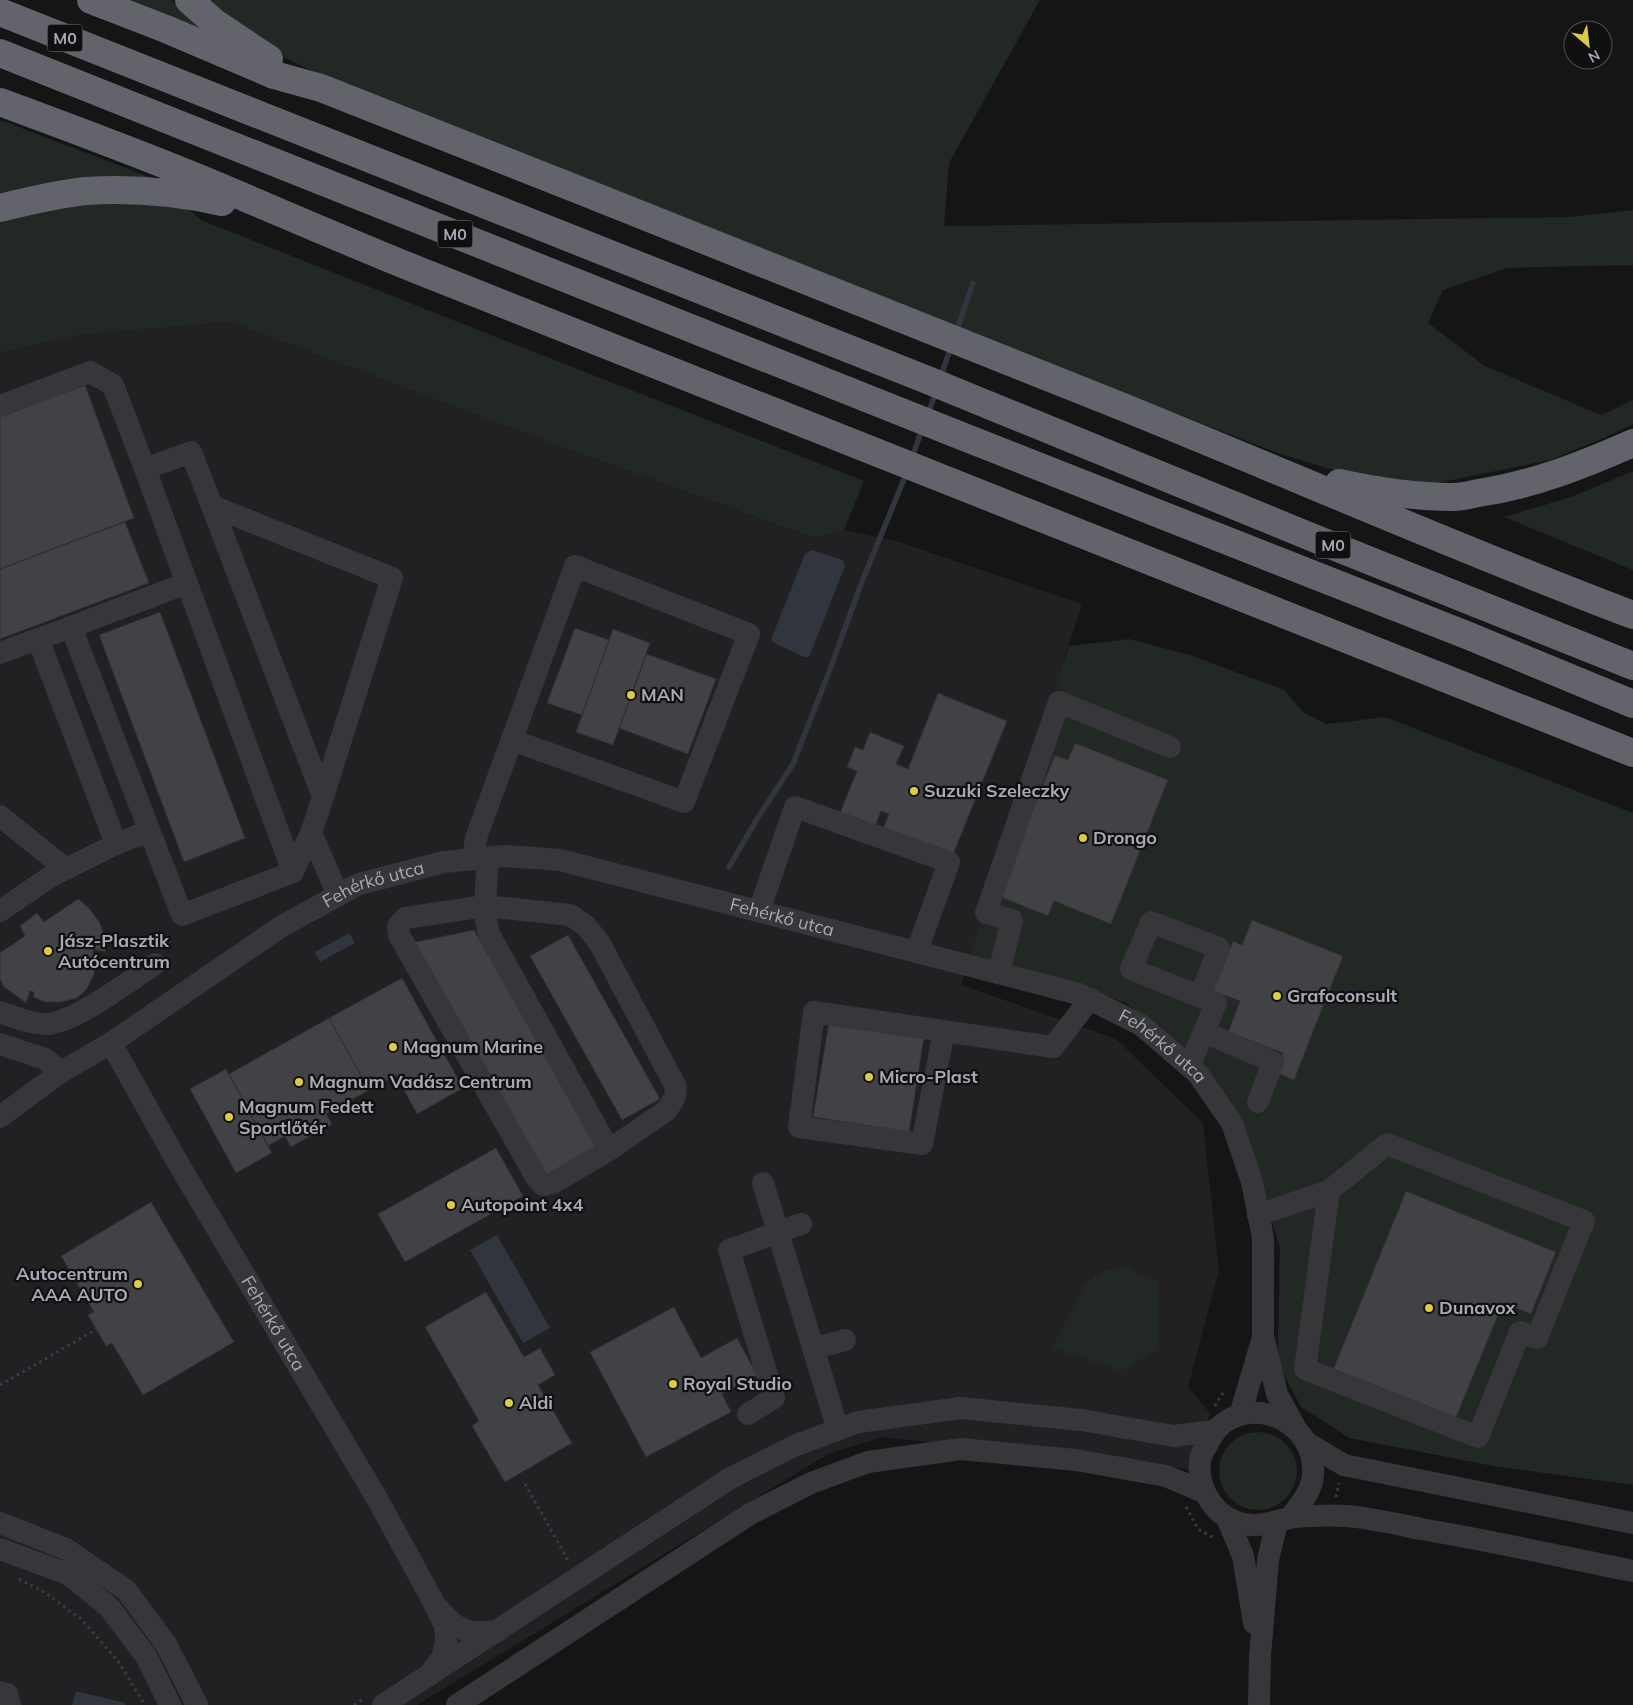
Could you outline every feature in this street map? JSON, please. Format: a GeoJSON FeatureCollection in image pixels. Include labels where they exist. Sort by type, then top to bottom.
{"type":"FeatureCollection","features":[{"type":"Feature","properties":{"kind":"highway"},"geometry":{"type":"LineString","coordinates":[[91,0],[166,29],[274,75],[321,88],[978,348],[1272,467],[1324,492],[1633,615]]}},
{"type":"Feature","properties":{"kind":"highway"},"geometry":{"type":"LineString","coordinates":[[188,0],[215,23],[267,57],[321,88]]}},
{"type":"Feature","properties":{"kind":"highway","name":"M0"},"geometry":{"type":"LineString","coordinates":[[0,12],[925,378],[1633,666]]}},
{"type":"Feature","properties":{"kind":"highway","name":"M0"},"geometry":{"type":"LineString","coordinates":[[0,53],[950,432],[1469,636],[1633,704]]}},
{"type":"Feature","properties":{"kind":"highway"},"geometry":{"type":"LineString","coordinates":[[0,102],[106,141],[343,240],[1633,753]]}},
{"type":"Feature","properties":{"kind":"highway"},"geometry":{"type":"LineString","coordinates":[[0,208],[42,198],[85,192],[142,190],[187,194],[228,202],[343,240]]}},
{"type":"Feature","properties":{"kind":"highway"},"geometry":{"type":"LineString","coordinates":[[1272,467],[1376,491],[1453,497],[1494,491],[1538,480],[1584,465],[1633,443]]}},
{"type":"Feature","properties":{"kind":"street"},"geometry":{"type":"LineString","coordinates":[[0,406],[90,372],[113,385],[293,872]]}},
{"type":"Feature","properties":{"kind":"street"},"geometry":{"type":"LineString","coordinates":[[145,469],[191,452],[323,797]]}},
{"type":"Feature","properties":{"kind":"street"},"geometry":{"type":"LineString","coordinates":[[71,627],[182,916],[293,872],[311,833],[392,578],[212,506]]}},
{"type":"Feature","properties":{"kind":"street"},"geometry":{"type":"LineString","coordinates":[[512,740],[684,802],[750,634],[575,566],[476,838],[480,859],[485,920],[489,934],[609,1150]]}},
{"type":"Feature","properties":{"kind":"street"},"geometry":{"type":"LineString","coordinates":[[0,653],[186,583]]}},
{"type":"Feature","properties":{"kind":"street"},"geometry":{"type":"LineString","coordinates":[[38,639],[116,844]]}},
{"type":"Feature","properties":{"kind":"street"},"geometry":{"type":"LineString","coordinates":[[999,973],[1012,920],[986,912],[1059,702],[1170,747]]}},
{"type":"Feature","properties":{"kind":"street"},"geometry":{"type":"LineString","coordinates":[[759,911],[795,807],[950,862],[917,951]]}},
{"type":"Feature","properties":{"kind":"street"},"geometry":{"type":"LineString","coordinates":[[0,816],[66,869]]}},
{"type":"Feature","properties":{"kind":"street"},"geometry":{"type":"LineString","coordinates":[[0,911],[50,877],[116,844],[150,831]]}},
{"type":"Feature","properties":{"kind":"street"},"geometry":{"type":"LineString","coordinates":[[311,833],[338,896]]}},
{"type":"Feature","properties":{"kind":"street","name":"Fehérkő utca"},"geometry":{"type":"LineString","coordinates":[[0,1117],[61,1072],[111,1043],[282,926],[359,884],[444,862],[506,856],[560,860],[1078,994],[1141,1025],[1198,1074],[1232,1123],[1252,1182],[1263,1238],[1263,1336]]}},
{"type":"Feature","properties":{"kind":"street"},"geometry":{"type":"LineString","coordinates":[[485,906],[570,915],[585,925],[599,942],[676,1087],[675,1096],[667,1110],[609,1150],[553,1183],[543,1185],[536,1178],[399,935],[398,926],[405,918],[485,906]]}},
{"type":"Feature","properties":{"kind":"street"},"geometry":{"type":"LineString","coordinates":[[0,1012],[20,1019],[48,1024],[75,1016],[155,964]]}},
{"type":"Feature","properties":{"kind":"street"},"geometry":{"type":"LineString","coordinates":[[1189,1066],[1216,1003],[1200,997]]}},
{"type":"Feature","properties":{"kind":"street"},"geometry":{"type":"LineString","coordinates":[[944,1031],[922,1144],[799,1127],[814,1012],[944,1031],[1053,1047],[1090,999]]}},
{"type":"Feature","properties":{"kind":"street"},"geometry":{"type":"LineString","coordinates":[[1204,1032],[1273,1062],[1258,1102]]}},
{"type":"Feature","properties":{"kind":"street","name":"Fehérkő utca"},"geometry":{"type":"LineString","coordinates":[[111,1043],[178,1163],[379,1502],[435,1605]]}},
{"type":"Feature","properties":{"kind":"street"},"geometry":{"type":"LineString","coordinates":[[0,1044],[45,1059],[61,1072]]}},
{"type":"Feature","properties":{"kind":"street"},"geometry":{"type":"LineString","coordinates":[[1258,1214],[1329,1192],[1387,1144],[1584,1221],[1537,1338],[1520,1332],[1478,1438],[1304,1369],[1329,1192]]}},
{"type":"Feature","properties":{"kind":"street"},"geometry":{"type":"LineString","coordinates":[[762,1183],[838,1430]]}},
{"type":"Feature","properties":{"kind":"street"},"geometry":{"type":"LineString","coordinates":[[748,1414],[774,1398],[729,1250],[801,1224]]}},
{"type":"Feature","properties":{"kind":"street"},"geometry":{"type":"LineString","coordinates":[[1240,1415],[1263,1336]]}},
{"type":"Feature","properties":{"kind":"street"},"geometry":{"type":"LineString","coordinates":[[1259,1705],[1260,1656],[1268,1560],[1284,1520],[1308,1492],[1313,1476],[1312,1456],[1277,1394],[1263,1336]]}},
{"type":"Feature","properties":{"kind":"street"},"geometry":{"type":"LineString","coordinates":[[814,1349],[845,1340]]}},
{"type":"Feature","properties":{"kind":"street"},"geometry":{"type":"LineString","coordinates":[[383,1705],[729,1479],[794,1446],[858,1422],[961,1408],[1081,1420],[1174,1436],[1214,1431]]}},
{"type":"Feature","properties":{"kind":"street"},"geometry":{"type":"LineString","coordinates":[[1633,1522],[1344,1466],[1301,1435],[1282,1418],[1263,1413],[1240,1415],[1223,1423],[1214,1431],[1202,1455],[1200,1471],[1204,1492],[1217,1510],[1236,1522],[1253,1526],[1284,1520],[1346,1516],[1441,1532],[1633,1571]]}},
{"type":"Feature","properties":{"kind":"street"},"geometry":{"type":"LineString","coordinates":[[457,1705],[750,1514],[811,1483],[868,1462],[961,1449],[1094,1463],[1166,1476],[1204,1492]]}},
{"type":"Feature","properties":{"kind":"street"},"geometry":{"type":"LineString","coordinates":[[1227,1518],[1243,1556],[1260,1656]]}},
{"type":"Feature","properties":{"kind":"street"},"geometry":{"type":"LineString","coordinates":[[0,1523],[66,1549],[126,1590],[166,1644],[197,1705]]}},
{"type":"Feature","properties":{"kind":"street"},"geometry":{"type":"LineString","coordinates":[[0,1549],[68,1574],[109,1607],[146,1656],[170,1705]]}},
{"type":"Feature","properties":{"kind":"street"},"geometry":{"type":"LineString","coordinates":[[435,1605],[450,1622],[463,1629],[478,1633],[498,1631]]}},
{"type":"Feature","properties":{"kind":"street"},"geometry":{"type":"LineString","coordinates":[[428,1675],[442,1658],[446,1642],[445,1626],[435,1605]]}},
{"type":"Feature","properties":{"kind":"path"},"geometry":{"type":"LineString","coordinates":[[0,1386],[96,1329]]}},
{"type":"Feature","properties":{"kind":"path"},"geometry":{"type":"LineString","coordinates":[[1330,1516],[1344,1466]]}},
{"type":"Feature","properties":{"kind":"path"},"geometry":{"type":"LineString","coordinates":[[525,1484],[569,1562]]}},
{"type":"Feature","properties":{"kind":"path"},"geometry":{"type":"LineString","coordinates":[[15,1577],[44,1592],[81,1620],[118,1661],[145,1705]]}},
{"type":"Feature","properties":{"kind":"shaded area"},"geometry":{"type":"Polygon","coordinates":[[[130,0],[171,0],[207,31],[130,0]]]}},
{"type":"Feature","properties":{"kind":"shaded area"},"geometry":{"type":"Polygon","coordinates":[[[198,0],[1040,0],[949,163],[944,226],[1569,217],[1633,210],[1633,265],[1507,268],[1443,290],[1428,323],[1485,366],[1601,415],[1633,400],[1633,424],[1550,460],[1418,487],[1377,483],[1277,453],[324,77],[268,49],[198,0]]]}},
{"type":"Feature","properties":{"kind":"shaded area"},"geometry":{"type":"Polygon","coordinates":[[[0,120],[152,178],[201,220],[864,481],[844,530],[813,538],[556,445],[230,322],[80,335],[0,353],[0,120]]]}},
{"type":"Feature","properties":{"kind":"shaded area"},"geometry":{"type":"Polygon","coordinates":[[[230,322],[556,445],[812,538],[844,530],[896,541],[1082,604],[1064,660],[1406,1449],[1350,1438],[1301,1407],[1278,1363],[1280,1247],[1241,1125],[1181,1046],[1126,1003],[1058,978],[971,956],[961,985],[1116,1039],[1203,1123],[1219,1270],[1188,1387],[1210,1413],[1196,1470],[882,1437],[828,1454],[417,1705],[0,1705],[0,353],[80,335],[230,322]]]}},
{"type":"Feature","properties":{"kind":"shaded area"},"geometry":{"type":"Polygon","coordinates":[[[1633,471],[1633,570],[1504,517],[1571,497],[1633,471]]]}},
{"type":"Feature","properties":{"kind":"shaded area"},"geometry":{"type":"Polygon","coordinates":[[[812,550],[842,560],[845,566],[810,655],[804,657],[774,643],[772,637],[805,554],[812,550]]]}},
{"type":"Feature","properties":{"kind":"shaded area"},"geometry":{"type":"Polygon","coordinates":[[[1129,639],[1190,655],[1284,690],[1303,712],[1327,724],[1385,717],[1633,813],[1633,1485],[1493,1466],[1350,1438],[1301,1407],[1278,1363],[1280,1247],[1241,1125],[1181,1046],[1126,1003],[1058,978],[970,956],[1069,646],[1129,639]]]}},
{"type":"Feature","properties":{"kind":"shaded area"},"geometry":{"type":"Polygon","coordinates":[[[349,933],[355,943],[320,962],[315,952],[349,933]]]}},
{"type":"Feature","properties":{"kind":"shaded area"},"geometry":{"type":"Polygon","coordinates":[[[497,1235],[550,1328],[523,1343],[470,1250],[497,1235]]]}},
{"type":"Feature","properties":{"kind":"shaded area"},"geometry":{"type":"Polygon","coordinates":[[[1127,1266],[1158,1282],[1157,1351],[1120,1371],[1052,1348],[1086,1282],[1104,1271],[1127,1266]]]}},
{"type":"Feature","properties":{"kind":"shaded area"},"geometry":{"type":"Polygon","coordinates":[[[1250,1432],[1266,1432],[1280,1438],[1291,1449],[1297,1463],[1297,1479],[1291,1493],[1280,1504],[1266,1510],[1250,1510],[1236,1504],[1225,1493],[1219,1479],[1219,1463],[1225,1449],[1236,1438],[1250,1432]]]}},
{"type":"Feature","properties":{"kind":"shaded area"},"geometry":{"type":"Polygon","coordinates":[[[76,1691],[125,1703],[125,1705],[72,1705],[76,1691]]]}},
{"type":"Feature","properties":{"kind":"building"},"geometry":{"type":"Polygon","coordinates":[[[85,385],[134,518],[0,569],[0,417],[85,385]]]}},
{"type":"Feature","properties":{"kind":"building"},"geometry":{"type":"Polygon","coordinates":[[[125,522],[149,583],[0,639],[0,569],[125,522]]]}},
{"type":"Feature","properties":{"kind":"building"},"geometry":{"type":"Polygon","coordinates":[[[160,612],[245,838],[184,862],[99,635],[160,612]]]}},
{"type":"Feature","properties":{"kind":"building"},"geometry":{"type":"Polygon","coordinates":[[[575,628],[609,640],[582,715],[547,703],[575,628]]]}},
{"type":"Feature","properties":{"kind":"building"},"geometry":{"type":"Polygon","coordinates":[[[613,629],[650,643],[613,745],[576,732],[613,629]]]}},
{"type":"Feature","properties":{"kind":"building"},"geometry":{"type":"Polygon","coordinates":[[[647,654],[716,679],[688,754],[619,728],[647,654]]]}},
{"type":"Feature","properties":{"kind":"building","name":"Suzuki Szeleczky"},"geometry":{"type":"Polygon","coordinates":[[[938,693],[1007,721],[952,857],[883,829],[889,814],[881,811],[875,827],[840,813],[857,771],[847,767],[855,747],[863,750],[870,732],[904,746],[896,764],[908,769],[938,693]]]}},
{"type":"Feature","properties":{"kind":"building","name":"Drongo"},"geometry":{"type":"Polygon","coordinates":[[[1075,743],[1168,780],[1111,924],[1054,901],[1048,916],[998,896],[1055,755],[1068,760],[1075,743]]]}},
{"type":"Feature","properties":{"kind":"building","name":"Jász-Plasztik Autócentrum"},"geometry":{"type":"Polygon","coordinates":[[[78,899],[89,908],[100,923],[105,939],[105,952],[93,949],[93,954],[98,955],[94,974],[87,989],[77,998],[61,1002],[45,1002],[33,997],[34,992],[30,991],[26,1003],[3,986],[0,979],[0,953],[25,936],[20,926],[37,913],[44,922],[78,899]]]}},
{"type":"Feature","properties":{"kind":"building","name":"Grafoconsult"},"geometry":{"type":"Polygon","coordinates":[[[1252,920],[1343,956],[1294,1080],[1275,1072],[1283,1053],[1228,1032],[1240,1001],[1213,991],[1233,941],[1242,945],[1252,920]]]}},
{"type":"Feature","properties":{"kind":"building"},"geometry":{"type":"Polygon","coordinates":[[[474,930],[598,1147],[547,1177],[411,943],[474,930]]]}},
{"type":"Feature","properties":{"kind":"building"},"geometry":{"type":"Polygon","coordinates":[[[568,935],[660,1099],[622,1120],[530,956],[568,935]]]}},
{"type":"Feature","properties":{"kind":"building","name":"Magnum Marine"},"geometry":{"type":"Polygon","coordinates":[[[402,978],[463,1088],[417,1114],[396,1075],[369,1090],[329,1018],[402,978]]]}},
{"type":"Feature","properties":{"kind":"building","name":"Magnum Vadász Centrum"},"geometry":{"type":"Polygon","coordinates":[[[329,1018],[369,1090],[326,1114],[332,1124],[291,1147],[285,1136],[268,1146],[229,1074],[329,1018]]]}},
{"type":"Feature","properties":{"kind":"building","name":"Micro-Plast"},"geometry":{"type":"Polygon","coordinates":[[[829,1022],[924,1037],[909,1132],[813,1117],[829,1022]]]}},
{"type":"Feature","properties":{"kind":"building","name":"Magnum Fedett Sportlőtér"},"geometry":{"type":"Polygon","coordinates":[[[226,1069],[272,1153],[236,1173],[190,1089],[226,1069]]]}},
{"type":"Feature","properties":{"kind":"building","name":"Autopoint 4x4"},"geometry":{"type":"Polygon","coordinates":[[[496,1148],[523,1196],[405,1262],[378,1214],[496,1148]]]}},
{"type":"Feature","properties":{"kind":"building","name":"Dunavox"},"geometry":{"type":"Polygon","coordinates":[[[1406,1191],[1556,1252],[1531,1314],[1503,1303],[1455,1420],[1333,1370],[1406,1191]]]}},
{"type":"Feature","properties":{"kind":"building","name":"Autocentrum AAA AUTO"},"geometry":{"type":"Polygon","coordinates":[[[151,1202],[234,1342],[143,1395],[112,1343],[106,1346],[88,1315],[94,1312],[61,1256],[151,1202]]]}},
{"type":"Feature","properties":{"kind":"building","name":"Aldi"},"geometry":{"type":"Polygon","coordinates":[[[486,1292],[524,1357],[540,1348],[555,1375],[538,1385],[572,1443],[505,1482],[472,1426],[479,1421],[425,1327],[486,1292]]]}},
{"type":"Feature","properties":{"kind":"building","name":"Royal Studio"},"geometry":{"type":"Polygon","coordinates":[[[674,1307],[701,1358],[737,1338],[757,1375],[722,1394],[731,1412],[646,1457],[590,1352],[674,1307]]]}},
{"type":"Feature","properties":{"kind":"waterway"},"geometry":{"type":"LineString","coordinates":[[956,333],[973,283]]}},
{"type":"Feature","properties":{"kind":"waterway"},"geometry":{"type":"LineString","coordinates":[[940,378],[951,347]]}},
{"type":"Feature","properties":{"kind":"waterway"},"geometry":{"type":"LineString","coordinates":[[927,416],[936,392]]}},
{"type":"Feature","properties":{"kind":"waterway"},"geometry":{"type":"LineString","coordinates":[[912,458],[922,429]]}},
{"type":"Feature","properties":{"kind":"waterway"},"geometry":{"type":"LineString","coordinates":[[729,867],[757,819],[793,764],[861,584],[907,472]]}},
{"type":"Feature","properties":{"kind":"place","name":"MAN"},"geometry":{"type":"Point","coordinates":[631,695]}},
{"type":"Feature","properties":{"kind":"place","name":"Suzuki Szeleczky"},"geometry":{"type":"Point","coordinates":[914,791]}},
{"type":"Feature","properties":{"kind":"place","name":"Drongo"},"geometry":{"type":"Point","coordinates":[1083,838]}},
{"type":"Feature","properties":{"kind":"place","name":"Jász-Plasztik Autócentrum"},"geometry":{"type":"Point","coordinates":[48,951]}},
{"type":"Feature","properties":{"kind":"place","name":"Grafoconsult"},"geometry":{"type":"Point","coordinates":[1277,996]}},
{"type":"Feature","properties":{"kind":"place","name":"Magnum Marine"},"geometry":{"type":"Point","coordinates":[393,1047]}},
{"type":"Feature","properties":{"kind":"place","name":"Micro-Plast"},"geometry":{"type":"Point","coordinates":[869,1077]}},
{"type":"Feature","properties":{"kind":"place","name":"Magnum Vadász Centrum"},"geometry":{"type":"Point","coordinates":[299,1082]}},
{"type":"Feature","properties":{"kind":"place","name":"Magnum Fedett Sportlőtér"},"geometry":{"type":"Point","coordinates":[229,1117]}},
{"type":"Feature","properties":{"kind":"place","name":"Autopoint 4x4"},"geometry":{"type":"Point","coordinates":[451,1205]}},
{"type":"Feature","properties":{"kind":"place","name":"Autocentrum AAA AUTO"},"geometry":{"type":"Point","coordinates":[138,1284]}},
{"type":"Feature","properties":{"kind":"place","name":"Dunavox"},"geometry":{"type":"Point","coordinates":[1429,1308]}},
{"type":"Feature","properties":{"kind":"place","name":"Royal Studio"},"geometry":{"type":"Point","coordinates":[673,1384]}},
{"type":"Feature","properties":{"kind":"place","name":"Aldi"},"geometry":{"type":"Point","coordinates":[509,1403]}}]}
